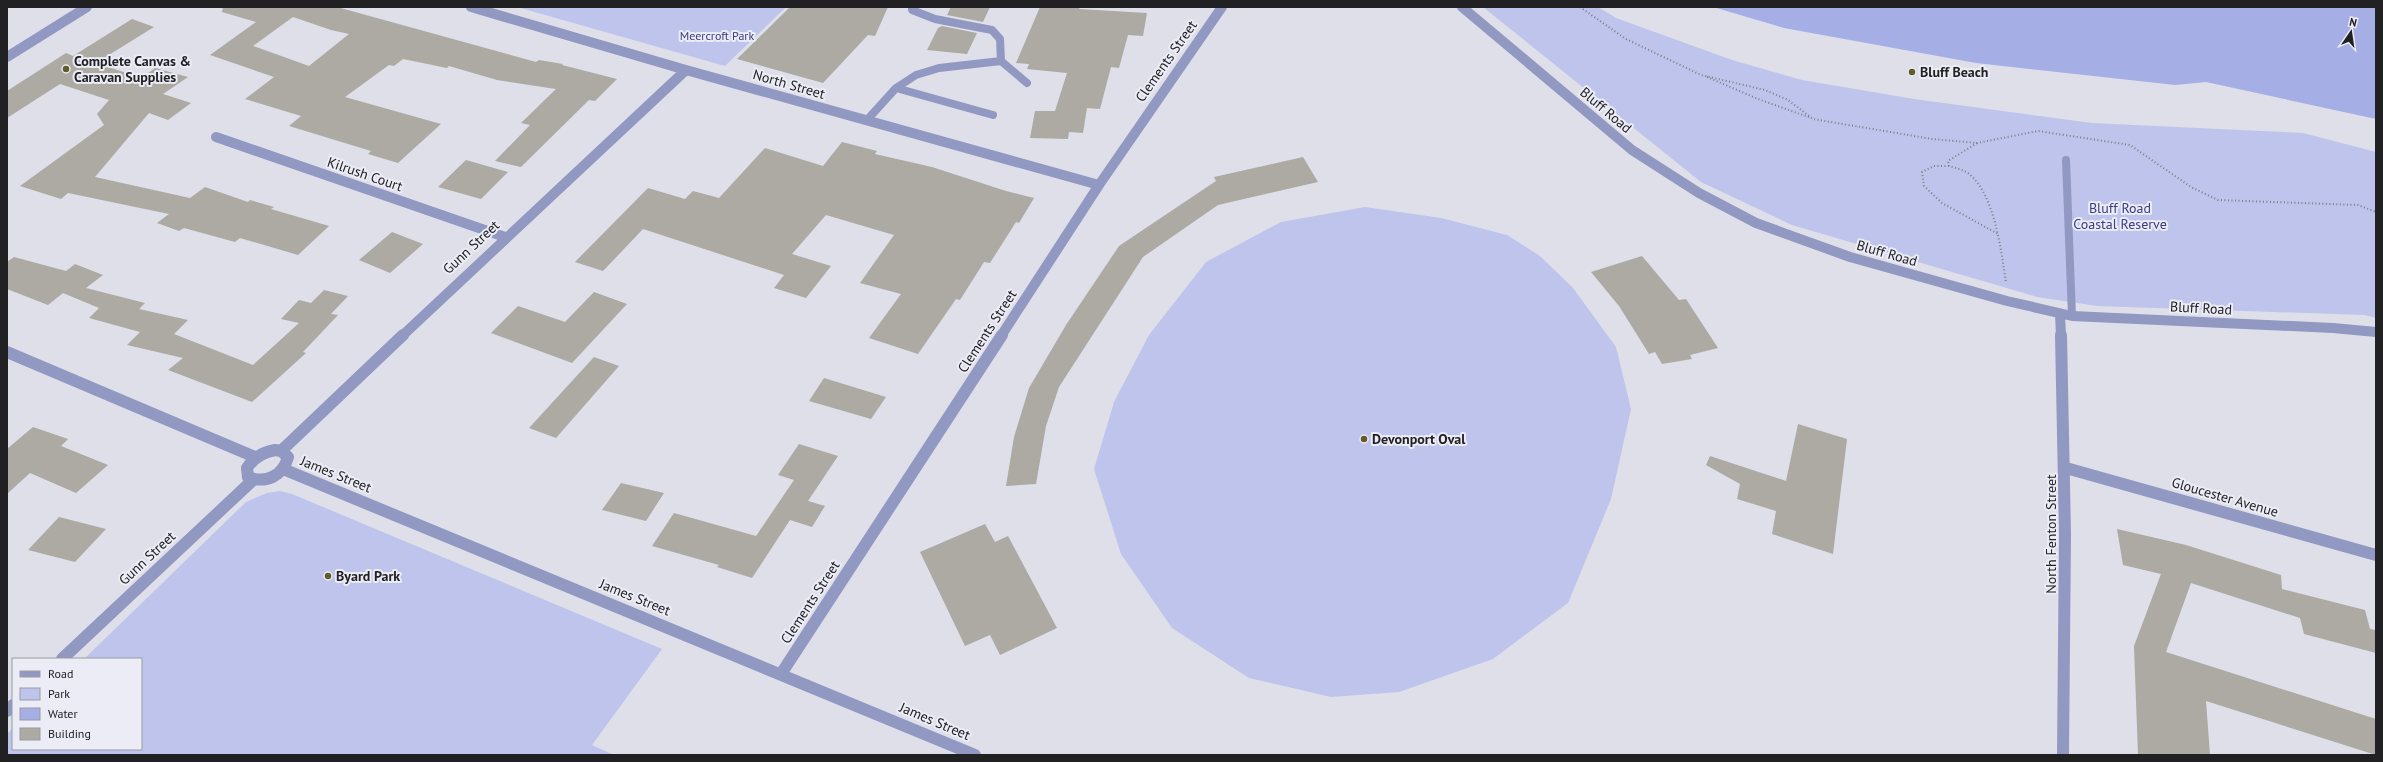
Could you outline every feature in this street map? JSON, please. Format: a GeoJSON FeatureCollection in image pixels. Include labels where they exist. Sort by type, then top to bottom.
{"type":"FeatureCollection","features":[{"type":"Feature","properties":{"kind":"street"},"geometry":{"type":"LineString","coordinates":[[7,57],[87,7]]}},
{"type":"Feature","properties":{"kind":"street","name":"North Street"},"geometry":{"type":"LineString","coordinates":[[471,7],[686,70],[1099,185]]}},
{"type":"Feature","properties":{"kind":"street","name":"Clements Street"},"geometry":{"type":"LineString","coordinates":[[781,674],[1099,185],[1222,7]]}},
{"type":"Feature","properties":{"kind":"street","name":"Bluff Road"},"geometry":{"type":"LineString","coordinates":[[1462,7],[1632,150],[1700,193],[1756,223],[1850,257],[2007,301],[2072,316],[2332,328],[2376,332]]}},
{"type":"Feature","properties":{"kind":"street","name":"Gunn Street"},"geometry":{"type":"LineString","coordinates":[[281,451],[505,237],[686,70]]}},
{"type":"Feature","properties":{"kind":"street","name":"Kilrush Court"},"geometry":{"type":"LineString","coordinates":[[216,137],[505,237]]}},
{"type":"Feature","properties":{"kind":"street","name":"North Fenton Street"},"geometry":{"type":"LineString","coordinates":[[2060,314],[2066,468],[2066,653],[2063,755]]}},
{"type":"Feature","properties":{"kind":"street"},"geometry":{"type":"LineString","coordinates":[[7,352],[255,457]]}},
{"type":"Feature","properties":{"kind":"street"},"geometry":{"type":"LineString","coordinates":[[269,451],[281,451],[288,458],[283,469],[271,478],[253,480],[248,478],[247,468],[255,457],[269,451]]}},
{"type":"Feature","properties":{"kind":"street","name":"Gloucester Avenue"},"geometry":{"type":"LineString","coordinates":[[2066,468],[2376,555]]}},
{"type":"Feature","properties":{"kind":"street","name":"James Street"},"geometry":{"type":"LineString","coordinates":[[283,469],[975,755]]}},
{"type":"Feature","properties":{"kind":"street","name":"Gunn Street"},"geometry":{"type":"LineString","coordinates":[[63,658],[253,480]]}},
{"type":"Feature","properties":{"kind":"lane"},"geometry":{"type":"LineString","coordinates":[[912,7],[912,10],[934,19],[992,30],[1000,39],[1001,61]]}},
{"type":"Feature","properties":{"kind":"lane"},"geometry":{"type":"LineString","coordinates":[[867,120],[896,88],[916,75],[939,68],[1001,61],[1027,83]]}},
{"type":"Feature","properties":{"kind":"lane"},"geometry":{"type":"LineString","coordinates":[[896,88],[993,115]]}},
{"type":"Feature","properties":{"kind":"lane"},"geometry":{"type":"LineString","coordinates":[[2066,160],[2072,316]]}},
{"type":"Feature","properties":{"kind":"path"},"geometry":{"type":"LineString","coordinates":[[1580,7],[1626,39],[1701,75],[1758,99],[1814,119],[1932,139],[1977,142],[2038,131],[2130,145],[2191,187],[2218,200],[2358,205],[2376,212]]}},
{"type":"Feature","properties":{"kind":"path"},"geometry":{"type":"LineString","coordinates":[[1701,75],[1765,90],[1788,100],[1814,119]]}},
{"type":"Feature","properties":{"kind":"path"},"geometry":{"type":"LineString","coordinates":[[1949,166],[1948,161],[1977,142]]}},
{"type":"Feature","properties":{"kind":"path"},"geometry":{"type":"LineString","coordinates":[[1999,234],[1942,203],[1924,186],[1922,172],[1934,166],[1949,166],[1971,175],[1983,196],[1999,234],[2007,301]]}},
{"type":"Feature","properties":{"kind":"green space","name":"Meercroft Park"},"geometry":{"type":"Polygon","coordinates":[[[517,7],[786,7],[725,66],[517,7]]]}},
{"type":"Feature","properties":{"kind":"green space","name":"Bluff Road Coastal Reserve"},"geometry":{"type":"Polygon","coordinates":[[[1483,7],[1598,7],[1616,18],[1732,60],[1802,80],[1914,99],[2092,123],[2303,133],[2376,152],[2376,318],[2365,315],[2097,306],[2037,297],[1792,225],[1701,182],[1483,7]]]}},
{"type":"Feature","properties":{"kind":"green space","name":"Devonport Oval"},"geometry":{"type":"Polygon","coordinates":[[[1365,207],[1441,218],[1507,235],[1540,256],[1573,288],[1616,347],[1631,409],[1611,499],[1568,603],[1493,659],[1399,692],[1331,697],[1249,678],[1172,628],[1121,554],[1094,469],[1114,402],[1149,335],[1206,262],[1281,222],[1365,207]]]}},
{"type":"Feature","properties":{"kind":"green space","name":"Byard Park"},"geometry":{"type":"Polygon","coordinates":[[[280,491],[292,494],[662,649],[592,745],[614,755],[7,755],[7,734],[12,729],[12,750],[142,750],[142,658],[85,658],[246,502],[267,493],[280,491]]]}},
{"type":"Feature","properties":{"kind":"water"},"geometry":{"type":"Polygon","coordinates":[[[1713,7],[2376,7],[2376,119],[2206,82],[2175,85],[1976,63],[1784,28],[1713,7]]]}},
{"type":"Feature","properties":{"kind":"building"},"geometry":{"type":"Polygon","coordinates":[[[223,7],[337,7],[536,62],[539,60],[563,64],[562,65],[617,79],[595,101],[589,100],[521,167],[495,161],[530,125],[521,123],[556,89],[497,80],[449,66],[447,68],[403,59],[394,66],[389,65],[345,97],[441,124],[398,163],[368,154],[371,151],[289,126],[301,116],[245,99],[274,77],[210,55],[256,22],[222,12],[223,7]],[[293,17],[253,46],[309,66],[349,34],[331,30],[293,17]]]}},
{"type":"Feature","properties":{"kind":"building"},"geometry":{"type":"Polygon","coordinates":[[[790,7],[888,7],[875,36],[868,35],[823,83],[737,59],[790,7]]]}},
{"type":"Feature","properties":{"kind":"building"},"geometry":{"type":"Polygon","coordinates":[[[951,7],[990,7],[983,22],[947,15],[951,7]]]}},
{"type":"Feature","properties":{"kind":"building"},"geometry":{"type":"Polygon","coordinates":[[[1040,7],[1080,7],[1079,9],[1147,13],[1143,36],[1128,35],[1119,68],[1111,67],[1100,109],[1087,108],[1083,133],[1069,132],[1068,139],[1030,138],[1035,111],[1055,111],[1067,73],[1027,69],[1029,64],[1016,63],[1040,7]]]}},
{"type":"Feature","properties":{"kind":"building"},"geometry":{"type":"Polygon","coordinates":[[[132,19],[154,27],[96,63],[142,78],[155,68],[188,77],[163,94],[191,103],[168,120],[149,113],[95,177],[190,198],[205,187],[248,202],[250,200],[274,207],[271,209],[329,226],[298,255],[240,238],[235,242],[184,228],[179,231],[157,223],[169,214],[68,193],[61,199],[20,186],[104,125],[97,114],[109,100],[60,84],[7,118],[7,91],[66,53],[73,56],[132,19]]]}},
{"type":"Feature","properties":{"kind":"building"},"geometry":{"type":"Polygon","coordinates":[[[942,26],[977,33],[967,54],[927,50],[938,28],[942,26]]]}},
{"type":"Feature","properties":{"kind":"building"},"geometry":{"type":"Polygon","coordinates":[[[842,142],[877,151],[875,154],[932,167],[1006,191],[1034,198],[1019,223],[1016,222],[990,263],[984,262],[960,300],[956,299],[918,354],[869,338],[901,294],[860,283],[894,235],[826,215],[792,254],[831,266],[806,298],[774,288],[784,275],[643,229],[603,271],[575,262],[648,188],[685,199],[693,191],[719,198],[765,148],[823,166],[842,142]]]}},
{"type":"Feature","properties":{"kind":"building"},"geometry":{"type":"Polygon","coordinates":[[[1303,157],[1318,182],[1218,205],[1143,257],[1059,387],[1046,426],[1036,484],[1006,486],[1014,437],[1029,388],[1066,325],[1119,246],[1216,181],[1214,177],[1303,157]]]}},
{"type":"Feature","properties":{"kind":"building"},"geometry":{"type":"Polygon","coordinates":[[[466,160],[508,172],[481,199],[438,187],[466,160]]]}},
{"type":"Feature","properties":{"kind":"building"},"geometry":{"type":"Polygon","coordinates":[[[392,232],[423,244],[390,273],[359,260],[392,232]]]}},
{"type":"Feature","properties":{"kind":"building"},"geometry":{"type":"Polygon","coordinates":[[[1642,256],[1679,300],[1686,299],[1718,348],[1690,355],[1692,359],[1662,364],[1655,352],[1649,354],[1619,306],[1591,272],[1642,256]]]}},
{"type":"Feature","properties":{"kind":"building"},"geometry":{"type":"Polygon","coordinates":[[[14,257],[66,271],[75,264],[103,275],[86,288],[145,303],[139,309],[188,320],[174,334],[253,365],[299,323],[281,319],[299,300],[311,303],[324,290],[348,296],[331,314],[338,315],[303,352],[306,353],[252,402],[168,370],[183,358],[127,345],[140,332],[89,318],[99,308],[63,293],[48,305],[7,289],[7,262],[14,257]]]}},
{"type":"Feature","properties":{"kind":"building"},"geometry":{"type":"Polygon","coordinates":[[[594,292],[627,304],[572,363],[491,333],[518,306],[565,322],[594,292]]]}},
{"type":"Feature","properties":{"kind":"building"},"geometry":{"type":"Polygon","coordinates":[[[594,357],[619,366],[556,438],[529,428],[594,357]]]}},
{"type":"Feature","properties":{"kind":"building"},"geometry":{"type":"Polygon","coordinates":[[[824,378],[886,397],[871,419],[809,401],[824,378]]]}},
{"type":"Feature","properties":{"kind":"building"},"geometry":{"type":"Polygon","coordinates":[[[1798,424],[1847,439],[1833,554],[1772,534],[1776,511],[1737,499],[1740,484],[1706,465],[1710,456],[1786,481],[1798,424]]]}},
{"type":"Feature","properties":{"kind":"building"},"geometry":{"type":"Polygon","coordinates":[[[33,427],[68,439],[61,446],[108,465],[76,493],[30,473],[7,494],[7,449],[33,427]]]}},
{"type":"Feature","properties":{"kind":"building"},"geometry":{"type":"Polygon","coordinates":[[[799,444],[838,456],[808,501],[825,506],[812,527],[790,520],[752,578],[717,567],[719,565],[652,546],[674,513],[756,536],[794,480],[778,475],[799,444]]]}},
{"type":"Feature","properties":{"kind":"building"},"geometry":{"type":"Polygon","coordinates":[[[621,483],[664,493],[646,521],[602,510],[621,483]]]}},
{"type":"Feature","properties":{"kind":"building"},"geometry":{"type":"Polygon","coordinates":[[[59,517],[106,529],[75,562],[28,550],[59,517]]]}},
{"type":"Feature","properties":{"kind":"building"},"geometry":{"type":"Polygon","coordinates":[[[985,524],[995,542],[1008,536],[1057,628],[1000,655],[990,635],[965,646],[920,552],[985,524]]]}},
{"type":"Feature","properties":{"kind":"building"},"geometry":{"type":"Polygon","coordinates":[[[2117,529],[2186,545],[2281,575],[2282,589],[2365,610],[2370,629],[2376,630],[2376,653],[2304,634],[2300,618],[2191,583],[2166,652],[2376,719],[2376,755],[2206,701],[2210,755],[2138,755],[2134,646],[2161,574],[2123,565],[2117,529]]]}},
{"type":"Feature","properties":{"kind":"place","name":"Complete Canvas & Caravan Supplies"},"geometry":{"type":"Point","coordinates":[66,69]}},
{"type":"Feature","properties":{"kind":"place","name":"Bluff Beach"},"geometry":{"type":"Point","coordinates":[1912,72]}},
{"type":"Feature","properties":{"kind":"place","name":"Devonport Oval"},"geometry":{"type":"Point","coordinates":[1364,439]}},
{"type":"Feature","properties":{"kind":"place","name":"Byard Park"},"geometry":{"type":"Point","coordinates":[328,576]}}]}
